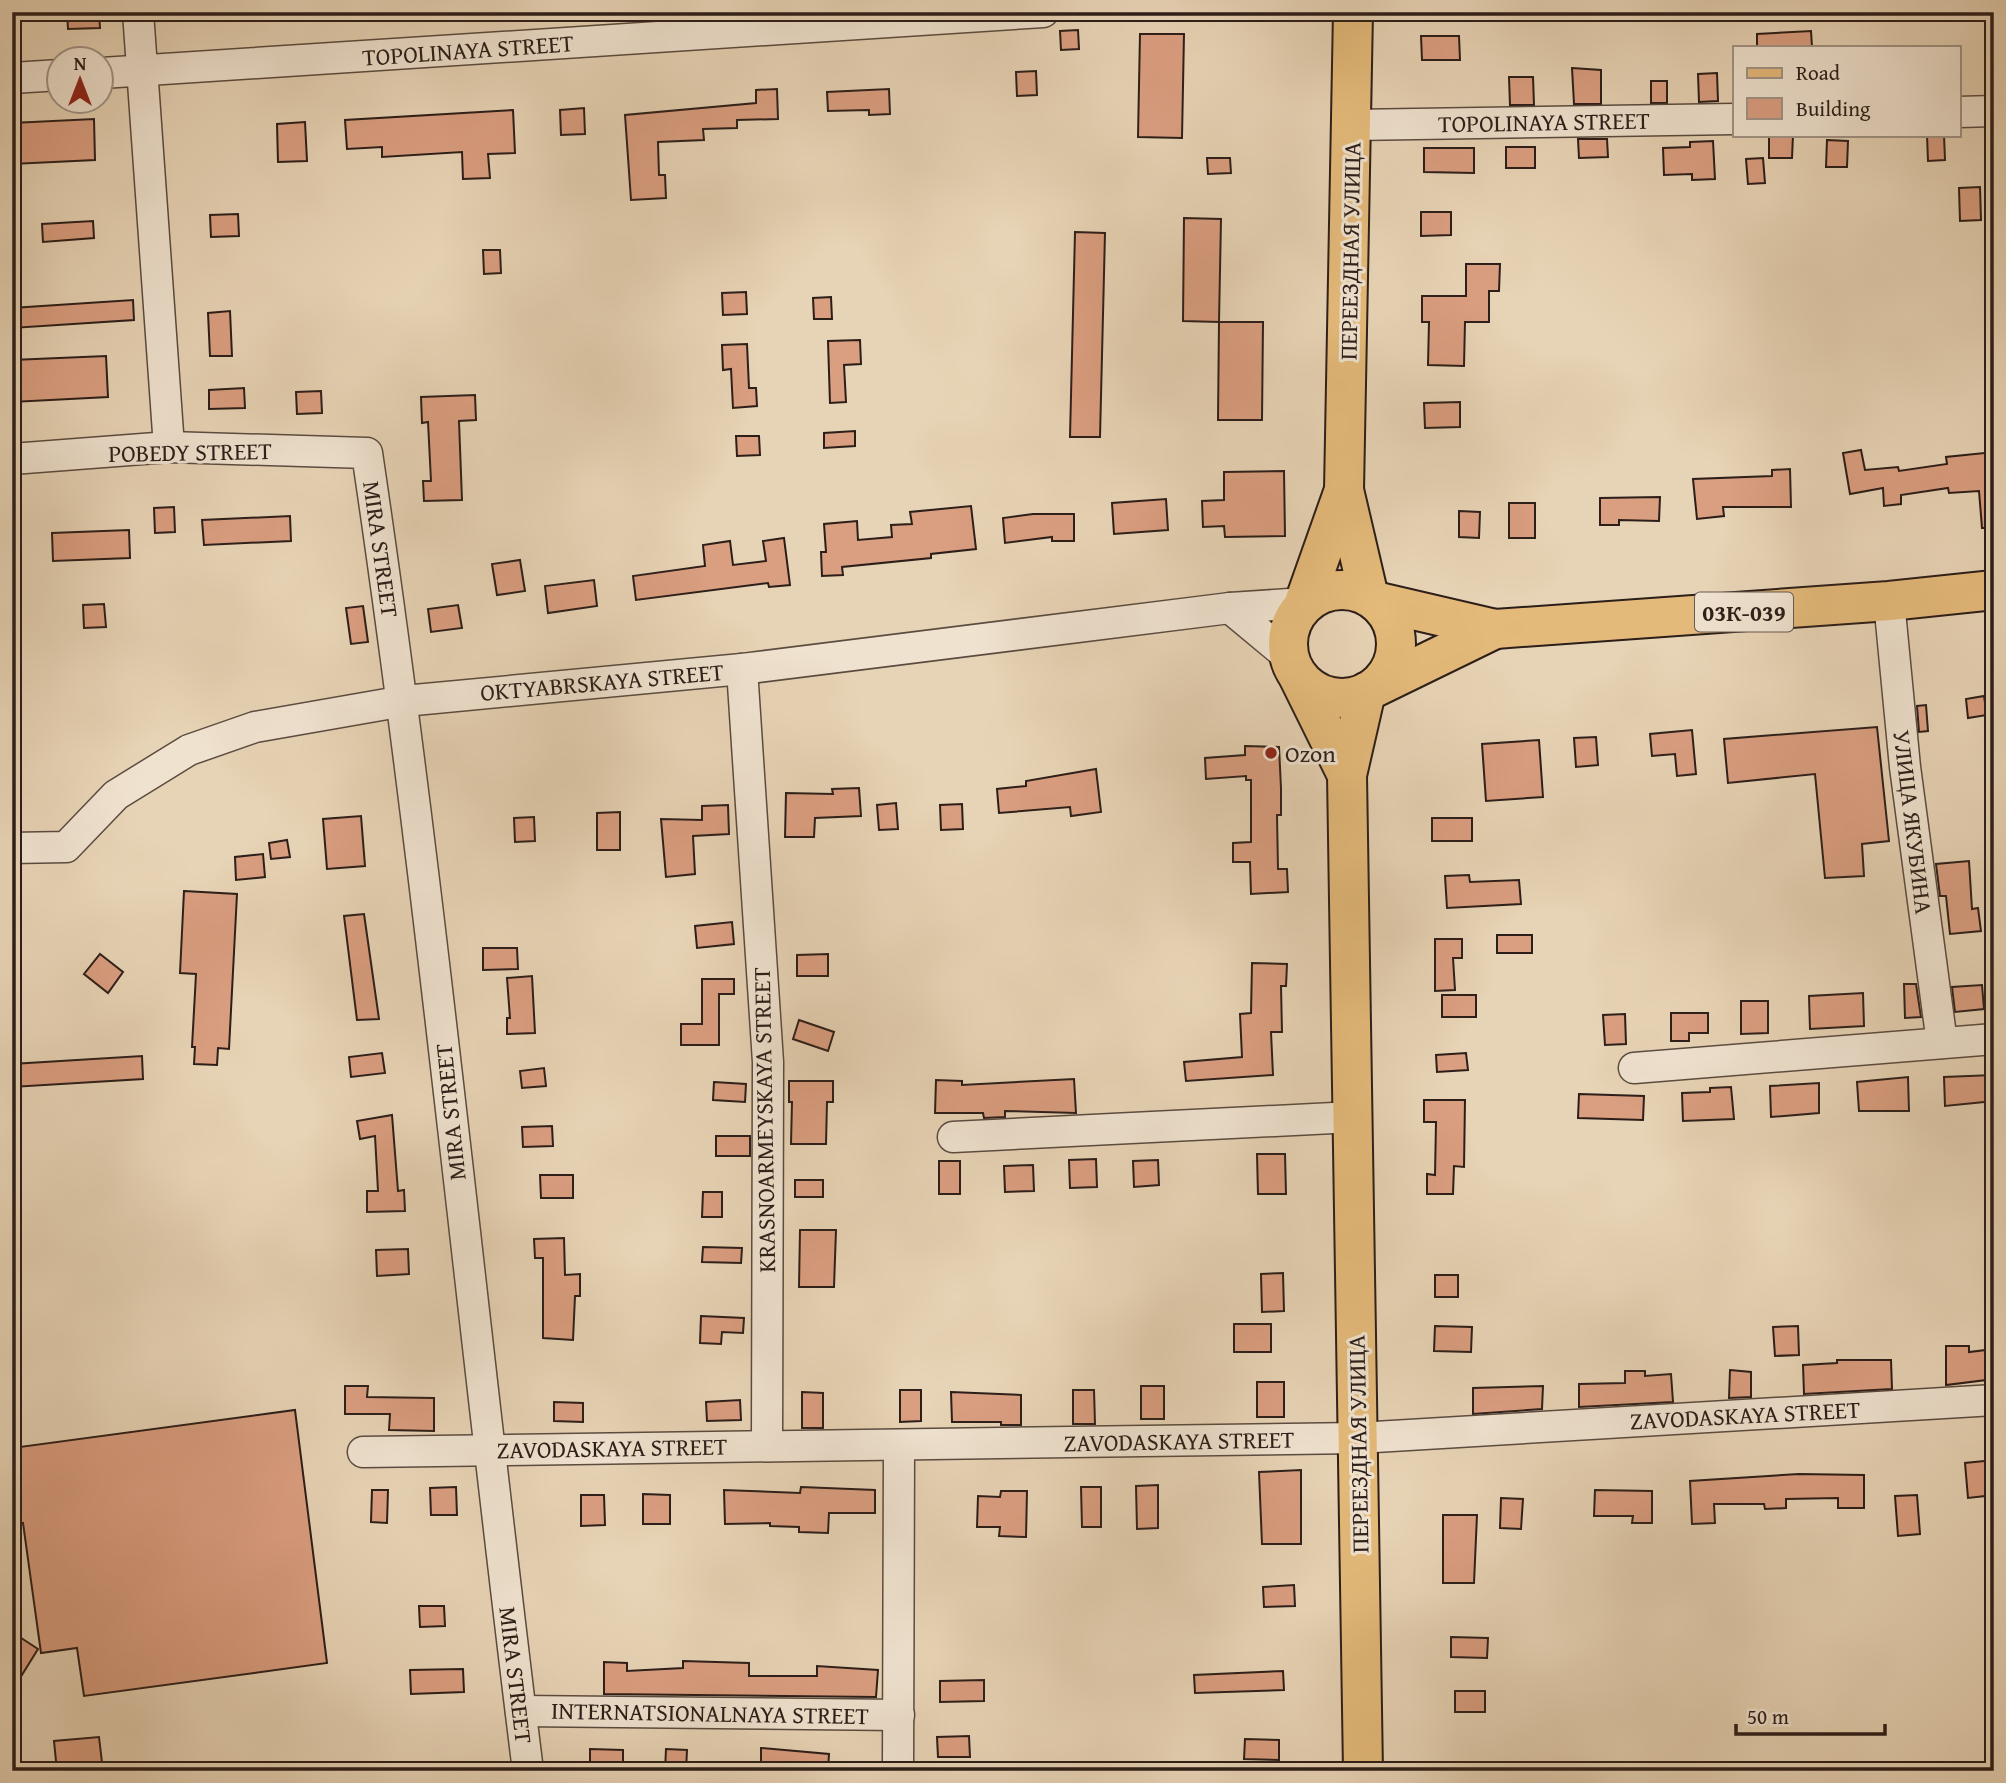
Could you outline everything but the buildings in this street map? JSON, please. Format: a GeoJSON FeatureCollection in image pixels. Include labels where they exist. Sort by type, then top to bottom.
{"type":"FeatureCollection","features":[{"type":"Feature","properties":{"kind":"main road","name":"ПЕРЕЕЗДНАЯ УЛИЦА"},"geometry":{"type":"LineString","coordinates":[[1353,12],[1353,125],[1344,490],[1374,599]]}},
{"type":"Feature","properties":{"kind":"main road","name":"ПЕРЕЕЗДНАЯ УЛИЦА"},"geometry":{"type":"LineString","coordinates":[[1304,603],[1344,490]]}},
{"type":"Feature","properties":{"kind":"main road"},"geometry":{"type":"LineString","coordinates":[[1371,690],[1392,669],[1398,645],[1393,621],[1374,599],[1355,590],[1328,590],[1304,603],[1293,619],[1287,638],[1293,666],[1312,690],[1333,698],[1356,697],[1371,690],[1494,629]]}},
{"type":"Feature","properties":{"kind":"main road","name":"03К-039"},"geometry":{"type":"LineString","coordinates":[[1374,599],[1494,629],[1889,601],[1994,590]]}},
{"type":"Feature","properties":{"kind":"main road","name":"ПЕРЕЕЗДНАЯ УЛИЦА"},"geometry":{"type":"LineString","coordinates":[[1293,666],[1347,775]]}},
{"type":"Feature","properties":{"kind":"main road","name":"ПЕРЕЕЗДНАЯ УЛИЦА"},"geometry":{"type":"LineString","coordinates":[[1363,1771],[1347,775],[1371,690]]}},
{"type":"Feature","properties":{"kind":"street"},"geometry":{"type":"LineString","coordinates":[[138,12],[169,447]]}},
{"type":"Feature","properties":{"kind":"street","name":"TOPOLINAYA STREET"},"geometry":{"type":"LineString","coordinates":[[116,72],[1043,12]]}},
{"type":"Feature","properties":{"kind":"street"},"geometry":{"type":"LineString","coordinates":[[12,78],[46,76]]}},
{"type":"Feature","properties":{"kind":"street"},"geometry":{"type":"LineString","coordinates":[[1960,112],[1994,111]]}},
{"type":"Feature","properties":{"kind":"street","name":"TOPOLINAYA STREET"},"geometry":{"type":"LineString","coordinates":[[1353,125],[1733,119]]}},
{"type":"Feature","properties":{"kind":"street","name":"POBEDY STREET"},"geometry":{"type":"LineString","coordinates":[[12,459],[169,447],[367,453]]}},
{"type":"Feature","properties":{"kind":"street","name":"MIRA STREET"},"geometry":{"type":"LineString","coordinates":[[367,453],[404,701],[488,1450],[528,1771]]}},
{"type":"Feature","properties":{"kind":"street","name":"УЛИЦА ЯКУБИНА"},"geometry":{"type":"LineString","coordinates":[[1889,601],[1905,767],[1942,1043]]}},
{"type":"Feature","properties":{"kind":"street","name":"OKTYABRSKAYA STREET"},"geometry":{"type":"LineString","coordinates":[[12,848],[66,847],[116,795],[189,750],[255,727],[404,701],[742,669],[1230,608],[1304,603]]}},
{"type":"Feature","properties":{"kind":"street"},"geometry":{"type":"LineString","coordinates":[[1230,608],[1293,666]]}},
{"type":"Feature","properties":{"kind":"street","name":"KRASNOARMEYSKAYA STREET"},"geometry":{"type":"LineString","coordinates":[[742,669],[768,1062],[767,1446]]}},
{"type":"Feature","properties":{"kind":"street"},"geometry":{"type":"LineString","coordinates":[[1634,1068],[1994,1039]]}},
{"type":"Feature","properties":{"kind":"street"},"geometry":{"type":"LineString","coordinates":[[953,1137],[1353,1117]]}},
{"type":"Feature","properties":{"kind":"street","name":"ZAVODASKAYA STREET"},"geometry":{"type":"LineString","coordinates":[[363,1452],[1358,1438],[1994,1400]]}},
{"type":"Feature","properties":{"kind":"street"},"geometry":{"type":"LineString","coordinates":[[898,1771],[899,1446]]}},
{"type":"Feature","properties":{"kind":"street","name":"INTERNATSIONALNAYA STREET"},"geometry":{"type":"LineString","coordinates":[[521,1711],[899,1715]]}},
{"type":"Feature","properties":{"kind":"place","name":"Ozon"},"geometry":{"type":"Point","coordinates":[1271,753]}}]}
